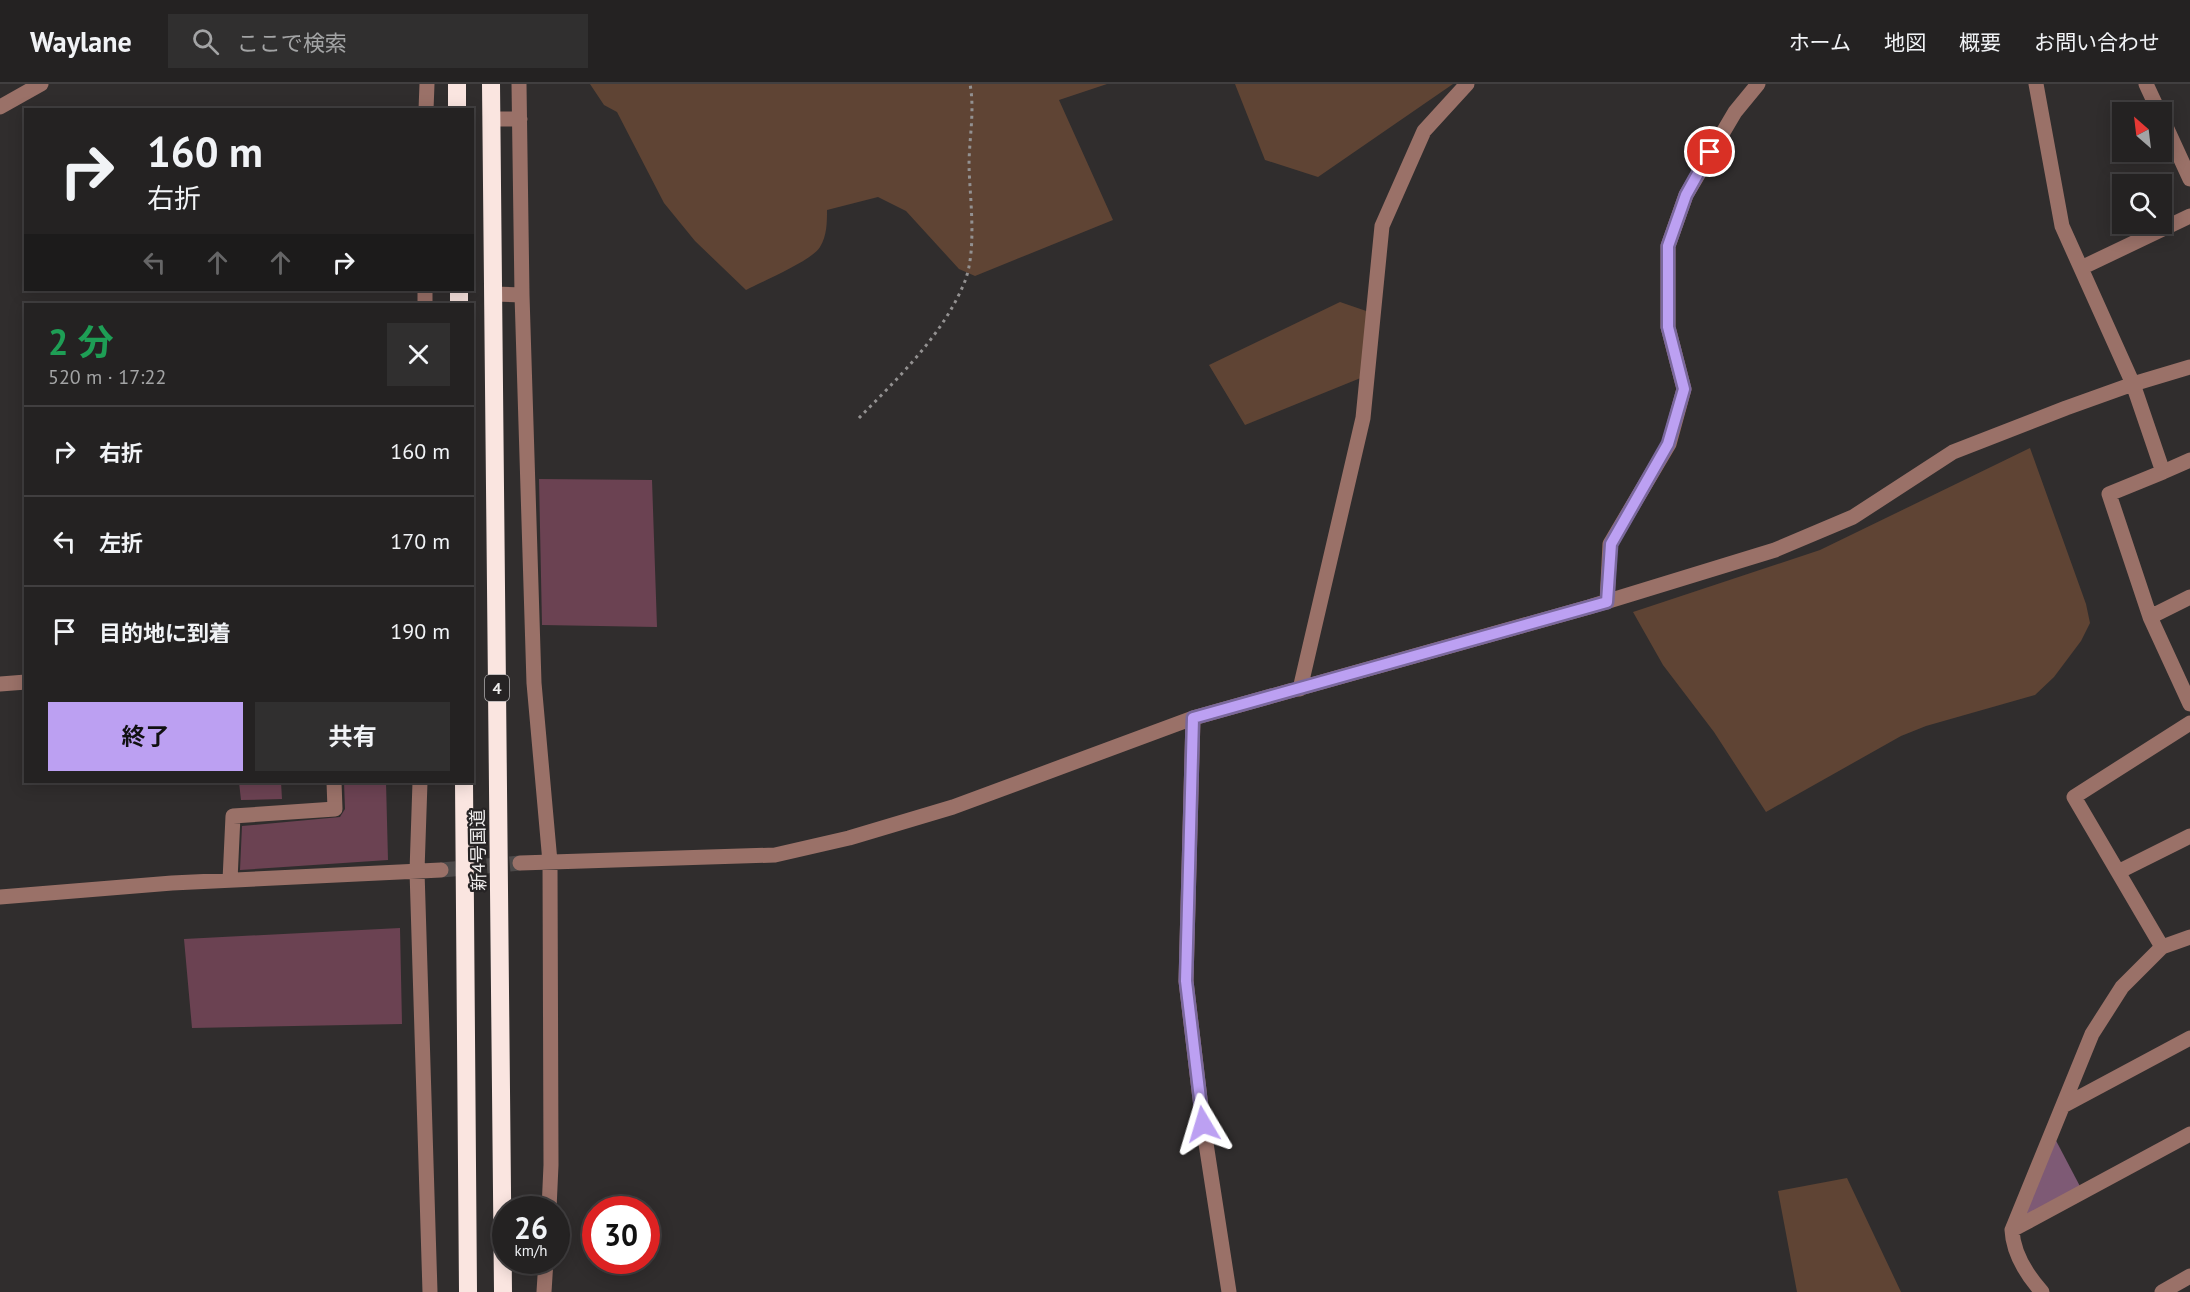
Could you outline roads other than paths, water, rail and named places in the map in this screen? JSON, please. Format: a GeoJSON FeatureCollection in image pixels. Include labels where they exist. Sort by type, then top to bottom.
{"type":"FeatureCollection","features":[{"type":"Feature","properties":{"kind":"highway"},"geometry":{"type":"LineString","coordinates":[[457,84],[457,108]]}},
{"type":"Feature","properties":{"kind":"highway","name":"新4号国道"},"geometry":{"type":"LineString","coordinates":[[491,84],[503,1292]]}},
{"type":"Feature","properties":{"kind":"highway","name":"新4号国道"},"geometry":{"type":"LineString","coordinates":[[464,783],[468,1292]]}},
{"type":"Feature","properties":{"kind":"street"},"geometry":{"type":"LineString","coordinates":[[0,107],[41,84]]}},
{"type":"Feature","properties":{"kind":"street"},"geometry":{"type":"LineString","coordinates":[[426,84],[426,108]]}},
{"type":"Feature","properties":{"kind":"street"},"geometry":{"type":"LineString","coordinates":[[519,84],[522,294],[534,683],[550,862],[550,1196]]}},
{"type":"Feature","properties":{"kind":"street"},"geometry":{"type":"LineString","coordinates":[[1300,688],[1362,418],[1375,314],[1382,226],[1424,131],[1467,84]]}},
{"type":"Feature","properties":{"kind":"street"},"geometry":{"type":"LineString","coordinates":[[1607,602],[1611,544],[1668,444],[1684,389],[1668,327],[1668,246],[1686,195],[1735,112],[1758,84]]}},
{"type":"Feature","properties":{"kind":"street"},"geometry":{"type":"LineString","coordinates":[[2036,84],[2062,226],[2133,384],[2163,472]]}},
{"type":"Feature","properties":{"kind":"street"},"geometry":{"type":"LineString","coordinates":[[2146,84],[2154,102]]}},
{"type":"Feature","properties":{"kind":"street"},"geometry":{"type":"LineString","coordinates":[[491,119],[520,119]]}},
{"type":"Feature","properties":{"kind":"street"},"geometry":{"type":"LineString","coordinates":[[2172,140],[2190,179]]}},
{"type":"Feature","properties":{"kind":"street"},"geometry":{"type":"LineString","coordinates":[[2081,268],[2190,216]]}},
{"type":"Feature","properties":{"kind":"street"},"geometry":{"type":"LineString","coordinates":[[494,294],[522,294]]}},
{"type":"Feature","properties":{"kind":"street"},"geometry":{"type":"LineString","coordinates":[[520,863],[775,855],[849,838],[953,807],[1193,718],[1607,602],[1775,550],[1853,517],[1953,452],[2133,384],[2190,367]]}},
{"type":"Feature","properties":{"kind":"street"},"geometry":{"type":"LineString","coordinates":[[2190,460],[2109,494],[2150,616],[2190,704]]}},
{"type":"Feature","properties":{"kind":"street"},"geometry":{"type":"LineString","coordinates":[[2150,616],[2190,597]]}},
{"type":"Feature","properties":{"kind":"street"},"geometry":{"type":"LineString","coordinates":[[0,684],[24,682]]}},
{"type":"Feature","properties":{"kind":"street"},"geometry":{"type":"LineString","coordinates":[[1193,718],[1186,981],[1203,1124],[1229,1292]]}},
{"type":"Feature","properties":{"kind":"street"},"geometry":{"type":"LineString","coordinates":[[2162,947],[2074,797],[2190,723]]}},
{"type":"Feature","properties":{"kind":"street"},"geometry":{"type":"LineString","coordinates":[[230,880],[233,816],[335,809],[334,783]]}},
{"type":"Feature","properties":{"kind":"street"},"geometry":{"type":"LineString","coordinates":[[420,783],[417,871],[430,1292]]}},
{"type":"Feature","properties":{"kind":"street"},"geometry":{"type":"LineString","coordinates":[[2118,872],[2190,836]]}},
{"type":"Feature","properties":{"kind":"street"},"geometry":{"type":"LineString","coordinates":[[0,897],[230,880],[441,870]]}},
{"type":"Feature","properties":{"kind":"street"},"geometry":{"type":"LineString","coordinates":[[2042,1292],[2031,1280],[2012,1244],[2012,1230],[2092,1034],[2122,987],[2162,947],[2190,937]]}},
{"type":"Feature","properties":{"kind":"street"},"geometry":{"type":"LineString","coordinates":[[2063,1106],[2190,1038]]}},
{"type":"Feature","properties":{"kind":"street"},"geometry":{"type":"LineString","coordinates":[[2012,1230],[2190,1134]]}},
{"type":"Feature","properties":{"kind":"street"},"geometry":{"type":"LineString","coordinates":[[544,1292],[545,1274]]}},
{"type":"Feature","properties":{"kind":"street"},"geometry":{"type":"LineString","coordinates":[[2162,1292],[2190,1276]]}},
{"type":"Feature","properties":{"kind":"tunnel"},"geometry":{"type":"LineString","coordinates":[[441,870],[520,863]]}}]}
